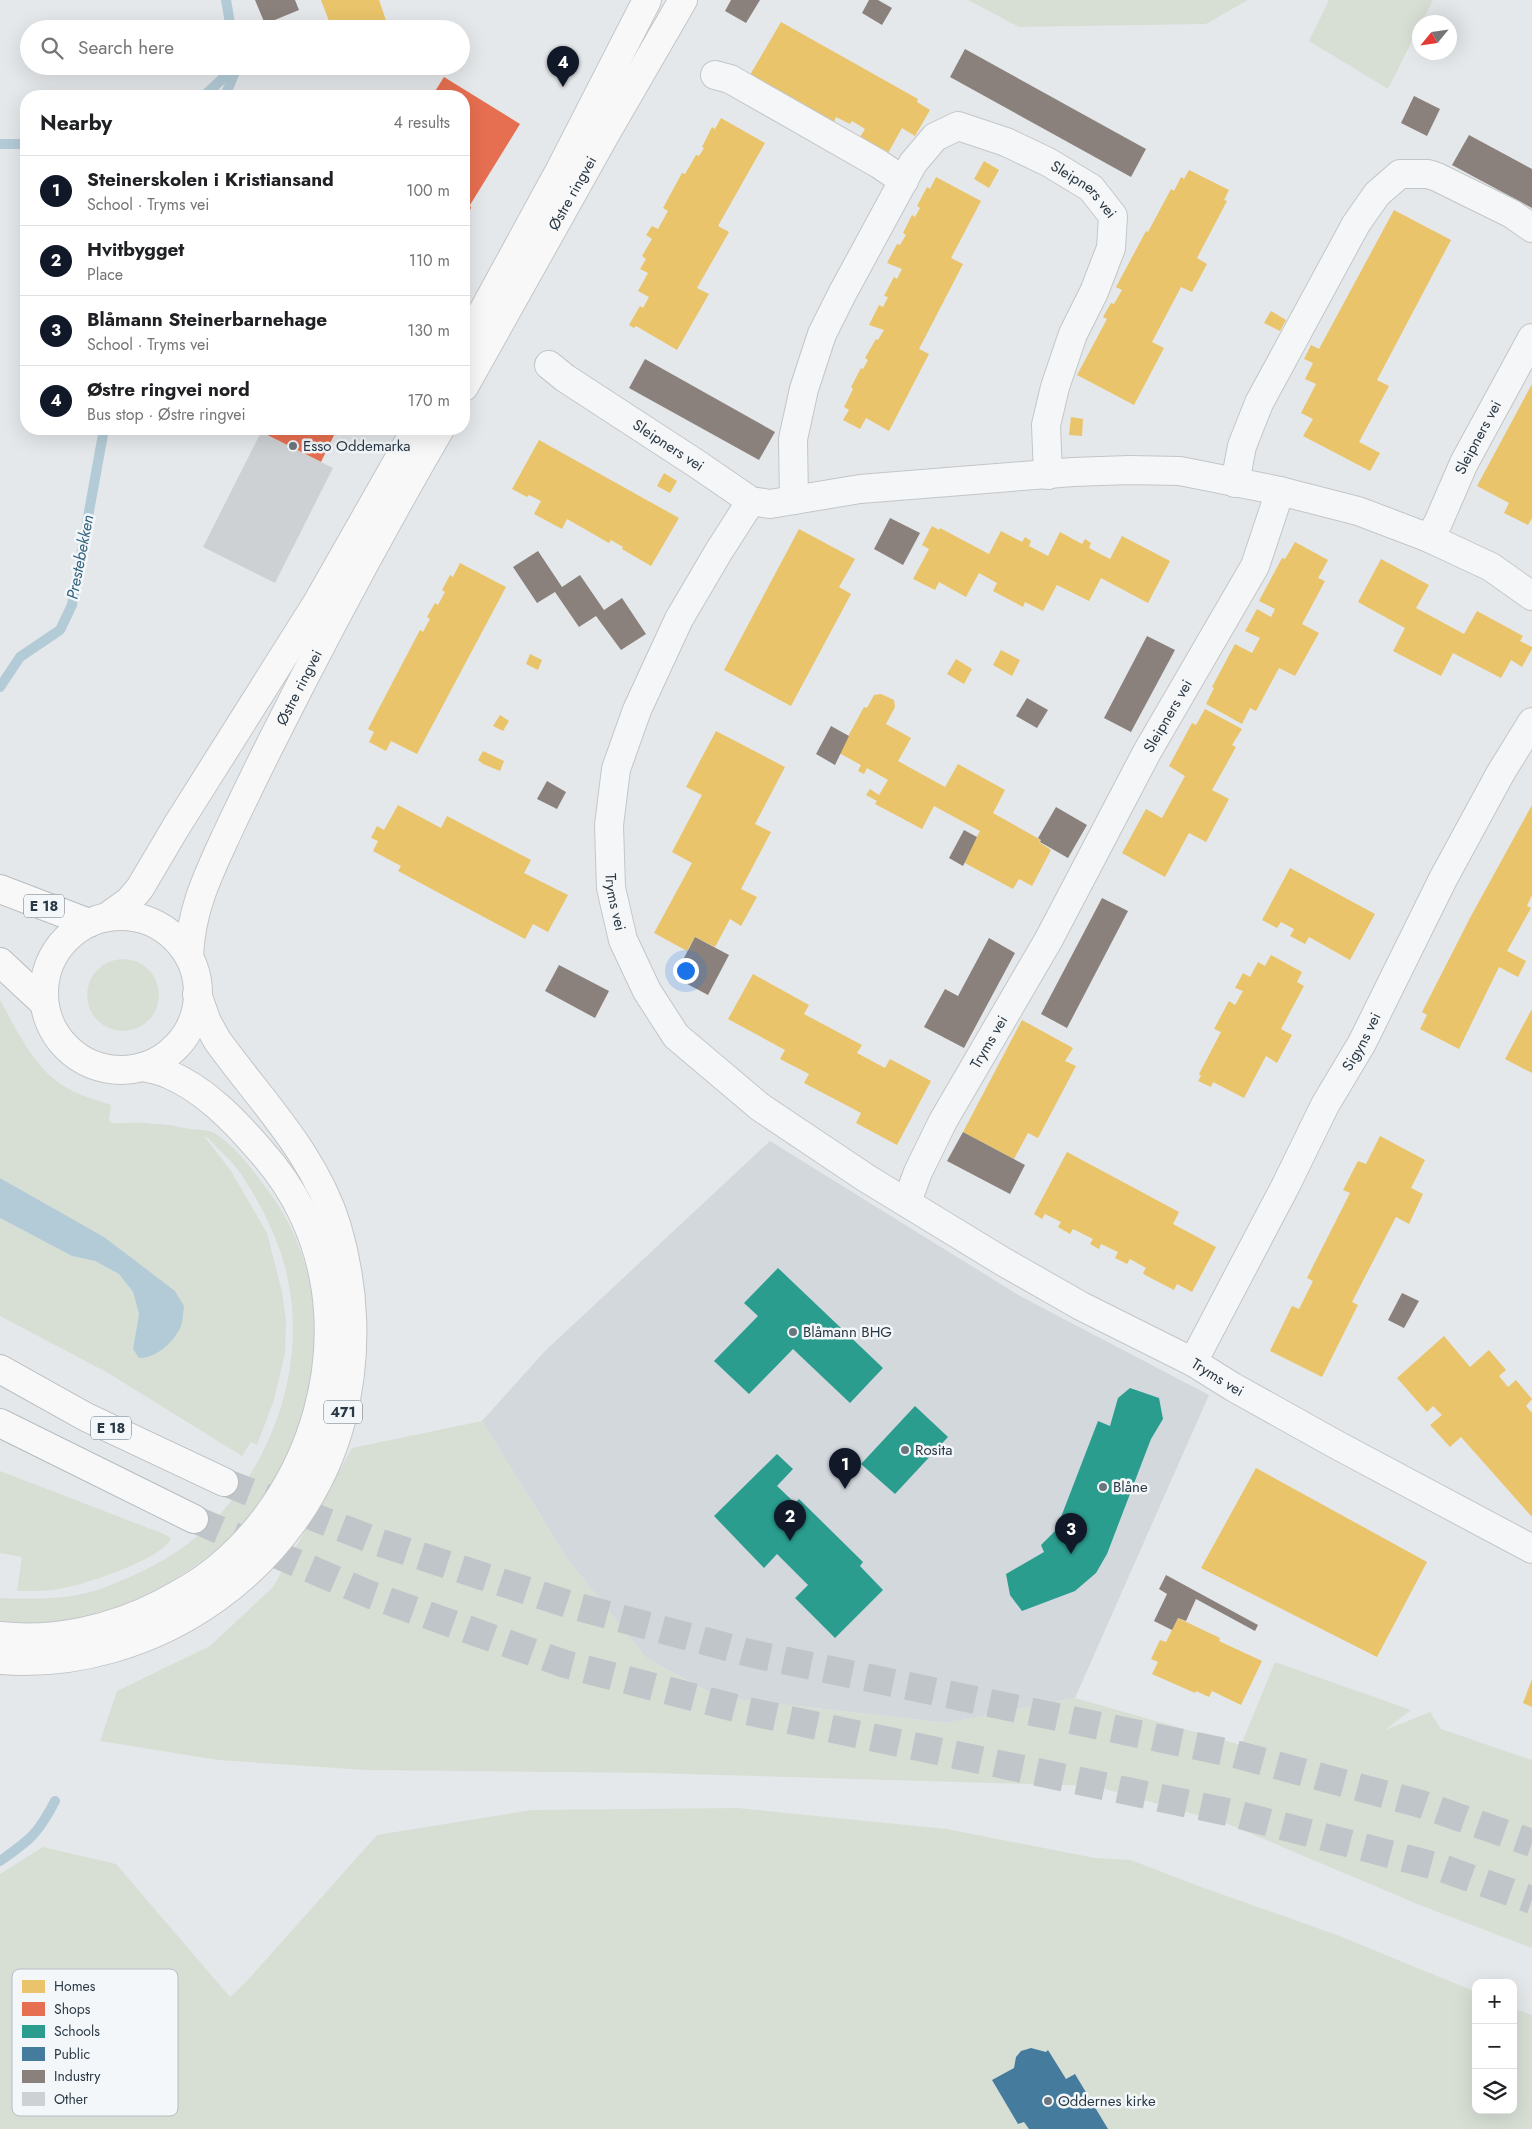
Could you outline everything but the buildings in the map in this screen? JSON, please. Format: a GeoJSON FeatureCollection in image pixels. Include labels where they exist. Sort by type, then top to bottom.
{"type":"FeatureCollection","features":[{"type":"Feature","properties":{"kind":"main road","name":"Østre ringvei"},"geometry":{"type":"LineString","coordinates":[[470,335],[560,170],[647,0]]}},
{"type":"Feature","properties":{"kind":"main road","name":"Østre ringvei"},"geometry":{"type":"LineString","coordinates":[[470,376],[683,0]]}},
{"type":"Feature","properties":{"kind":"main road","name":"Østre ringvei"},"geometry":{"type":"LineString","coordinates":[[98,920],[128,901],[140,888],[176,827],[317,603],[413,435]]}},
{"type":"Feature","properties":{"kind":"main road","name":"Østre ringvei"},"geometry":{"type":"LineString","coordinates":[[189,956],[191,929],[207,875],[300,684],[437,435]]}},
{"type":"Feature","properties":{"kind":"main road","name":"E 18"},"geometry":{"type":"LineString","coordinates":[[0,889],[98,920]]}},
{"type":"Feature","properties":{"kind":"main road","name":"471"},"geometry":{"type":"LineString","coordinates":[[0,1660],[42,1662],[96,1653],[124,1646],[174,1625],[209,1604],[242,1579],[280,1539],[296,1517],[316,1484],[334,1443],[342,1418],[351,1363],[352,1308],[349,1281],[337,1227],[328,1201],[302,1152],[217,1040],[207,1022],[189,956],[168,932],[139,918],[123,916],[98,920],[66,939],[50,962],[46,975],[44,1003],[56,1034],[66,1047],[79,1058],[94,1065],[110,1069],[127,1070],[143,1067],[161,1059],[176,1046],[188,1031],[195,1013],[198,994]]}},
{"type":"Feature","properties":{"kind":"main road"},"geometry":{"type":"LineString","coordinates":[[0,962],[44,1003]]}},
{"type":"Feature","properties":{"kind":"main road","name":"471"},"geometry":{"type":"LineString","coordinates":[[0,1636],[41,1638],[67,1635],[116,1623],[148,1611],[186,1591],[205,1578],[226,1561],[262,1524],[276,1503],[295,1472],[310,1436],[324,1386],[328,1335],[326,1293],[312,1235],[302,1212],[276,1169],[243,1130],[204,1095],[168,1074],[143,1067]]}},
{"type":"Feature","properties":{"kind":"main road","name":"E 18"},"geometry":{"type":"LineString","coordinates":[[0,1369],[86,1416],[224,1482]]}},
{"type":"Feature","properties":{"kind":"main road"},"geometry":{"type":"LineString","coordinates":[[0,1424],[194,1520]]}},
{"type":"Feature","properties":{"kind":"street"},"geometry":{"type":"LineString","coordinates":[[715,75],[730,79],[879,164],[904,181]]}},
{"type":"Feature","properties":{"kind":"street","name":"Sleipners vei"},"geometry":{"type":"LineString","coordinates":[[794,500],[793,439],[804,389],[822,334],[913,163],[935,137],[958,126],[1006,142],[1048,162],[1091,188],[1114,216],[1111,248],[1094,292],[1073,334],[1055,387],[1046,425],[1048,475]]}},
{"type":"Feature","properties":{"kind":"street"},"geometry":{"type":"LineString","coordinates":[[1235,483],[1242,446],[1259,403],[1356,224],[1377,194],[1400,174],[1428,174],[1437,177],[1496,206],[1532,228]]}},
{"type":"Feature","properties":{"kind":"street","name":"Sleipners vei"},"geometry":{"type":"LineString","coordinates":[[1429,538],[1438,523],[1464,463],[1532,338]]}},
{"type":"Feature","properties":{"kind":"street","name":"Sleipners vei"},"geometry":{"type":"LineString","coordinates":[[549,365],[565,378],[751,501],[770,504],[860,489],[1048,475],[1129,470],[1180,471],[1280,491],[1358,511],[1429,538],[1491,567],[1532,596]]}},
{"type":"Feature","properties":{"kind":"street","name":"Sleipners vei"},"geometry":{"type":"LineString","coordinates":[[1049,938],[1147,752],[1255,566],[1280,491]]}},
{"type":"Feature","properties":{"kind":"street","name":"Tryms vei"},"geometry":{"type":"LineString","coordinates":[[751,501],[719,551],[680,619],[637,710],[616,769],[609,825],[611,888],[623,940],[647,991],[676,1036],[760,1106],[866,1178],[1002,1261],[1073,1301],[1193,1362],[1233,1387],[1337,1445],[1532,1549]]}},
{"type":"Feature","properties":{"kind":"street","name":"Sigyns vei"},"geometry":{"type":"LineString","coordinates":[[1193,1362],[1286,1185],[1325,1105],[1362,1044],[1443,879],[1500,774],[1532,722]]}},
{"type":"Feature","properties":{"kind":"street","name":"Tryms vei"},"geometry":{"type":"LineString","coordinates":[[907,1202],[918,1172],[943,1121],[1049,938]]}},
{"type":"Feature","properties":{"kind":"shaded area"},"geometry":{"type":"Polygon","coordinates":[[[968,0],[1248,0],[1206,24],[1019,27],[968,0]]]}},
{"type":"Feature","properties":{"kind":"shaded area"},"geometry":{"type":"Polygon","coordinates":[[[1329,0],[1433,0],[1426,15],[1412,15],[1412,41],[1388,89],[1309,41],[1329,0]]]}},
{"type":"Feature","properties":{"kind":"shaded area"},"geometry":{"type":"Polygon","coordinates":[[[123,959],[143,965],[153,975],[159,995],[153,1015],[143,1025],[123,1031],[103,1025],[93,1015],[87,995],[93,975],[103,965],[123,959]]]}},
{"type":"Feature","properties":{"kind":"shaded area"},"geometry":{"type":"Polygon","coordinates":[[[0,1000],[20,1037],[45,1071],[72,1091],[111,1105],[109,1120],[112,1123],[161,1124],[208,1131],[222,1138],[238,1153],[272,1196],[289,1224],[302,1254],[310,1285],[315,1318],[312,1383],[304,1415],[284,1463],[247,1518],[213,1552],[169,1583],[145,1596],[97,1615],[56,1622],[0,1621],[0,1598],[37,1599],[73,1596],[97,1590],[125,1579],[153,1566],[192,1541],[230,1503],[252,1471],[270,1436],[283,1399],[291,1361],[293,1322],[289,1283],[278,1245],[266,1218],[237,1169],[205,1137],[231,1171],[267,1233],[282,1292],[286,1320],[285,1353],[274,1400],[257,1445],[251,1442],[242,1456],[108,1373],[0,1316],[0,1218],[72,1256],[95,1261],[119,1274],[133,1292],[139,1314],[133,1349],[166,1347],[104,1237],[0,1178],[0,1000]]]}},
{"type":"Feature","properties":{"kind":"shaded area"},"geometry":{"type":"Polygon","coordinates":[[[770,1141],[1020,1296],[1209,1395],[1075,1698],[947,1723],[718,1697],[646,1658],[566,1557],[482,1421],[545,1351],[770,1141]]]}},
{"type":"Feature","properties":{"kind":"shaded area"},"geometry":{"type":"Polygon","coordinates":[[[482,1421],[566,1557],[646,1658],[718,1697],[947,1723],[1075,1698],[1241,1745],[1275,1662],[1411,1710],[1385,1730],[1430,1712],[1441,1729],[1532,1760],[1532,1948],[1422,1906],[1228,1824],[1095,1786],[650,1773],[365,1770],[218,1760],[100,1741],[117,1691],[210,1646],[273,1587],[352,1448],[482,1421]]]}},
{"type":"Feature","properties":{"kind":"shaded area"},"geometry":{"type":"Polygon","coordinates":[[[0,1471],[171,1538],[165,1546],[152,1555],[118,1572],[64,1588],[17,1591],[22,1557],[0,1553],[0,1471]]]}},
{"type":"Feature","properties":{"kind":"shaded area"},"geometry":{"type":"Polygon","coordinates":[[[738,1808],[947,1829],[1095,1858],[1131,1860],[1337,1935],[1472,1990],[1472,2114],[1517,2114],[1517,2009],[1532,2015],[1532,2129],[0,2129],[0,1874],[43,1847],[116,1864],[230,1997],[246,1982],[377,1835],[532,1810],[738,1808]]]}},
{"type":"Feature","properties":{"kind":"water"},"geometry":{"type":"Polygon","coordinates":[[[0,1178],[104,1237],[175,1291],[184,1306],[183,1319],[178,1332],[170,1343],[152,1356],[139,1358],[133,1349],[139,1314],[133,1292],[119,1274],[95,1261],[72,1256],[0,1218],[0,1178]]]}},
{"type":"Feature","properties":{"kind":"waterway","name":"Prestebekken"},"geometry":{"type":"LineString","coordinates":[[226,0],[229,20]]}},
{"type":"Feature","properties":{"kind":"waterway"},"geometry":{"type":"LineString","coordinates":[[210,90],[226,75]]}},
{"type":"Feature","properties":{"kind":"waterway","name":"Prestebekken"},"geometry":{"type":"LineString","coordinates":[[227,90],[234,75]]}},
{"type":"Feature","properties":{"kind":"waterway"},"geometry":{"type":"LineString","coordinates":[[0,144],[20,144]]}},
{"type":"Feature","properties":{"kind":"waterway","name":"Prestebekken"},"geometry":{"type":"LineString","coordinates":[[0,687],[20,657],[60,630],[72,605],[103,435]]}},
{"type":"Feature","properties":{"kind":"waterway","name":"Prestebekken"},"geometry":{"type":"LineString","coordinates":[[0,1861],[32,1836],[55,1801]]}},
{"type":"Feature","properties":{"kind":"tunnel"},"geometry":{"type":"LineString","coordinates":[[224,1482],[378,1542],[571,1605],[749,1653],[1235,1754],[1421,1804],[1532,1843]]}},
{"type":"Feature","properties":{"kind":"tunnel"},"geometry":{"type":"LineString","coordinates":[[194,1519],[371,1595],[565,1664],[747,1711],[1232,1813],[1439,1867],[1532,1900]]}},
{"type":"Feature","properties":{"kind":"place","name":"Østre ringvei nord"},"geometry":{"type":"Point","coordinates":[563,87]}},
{"type":"Feature","properties":{"kind":"place","name":"Esso Oddemarka"},"geometry":{"type":"Point","coordinates":[293,446]}},
{"type":"Feature","properties":{"kind":"place","name":"Blåmann BHG"},"geometry":{"type":"Point","coordinates":[793,1332]}},
{"type":"Feature","properties":{"kind":"place","name":"Rosita"},"geometry":{"type":"Point","coordinates":[905,1450]}},
{"type":"Feature","properties":{"kind":"place","name":"Blåne"},"geometry":{"type":"Point","coordinates":[1103,1487]}},
{"type":"Feature","properties":{"kind":"place","name":"Steinerskolen i Kristiansand"},"geometry":{"type":"Point","coordinates":[845,1489]}},
{"type":"Feature","properties":{"kind":"place","name":"Hvitbygget"},"geometry":{"type":"Point","coordinates":[790,1541]}},
{"type":"Feature","properties":{"kind":"place","name":"Blåmann Steinerbarnehage"},"geometry":{"type":"Point","coordinates":[1071,1554]}},
{"type":"Feature","properties":{"kind":"place","name":"Oddernes kirke"},"geometry":{"type":"Point","coordinates":[1048,2101]}}]}
